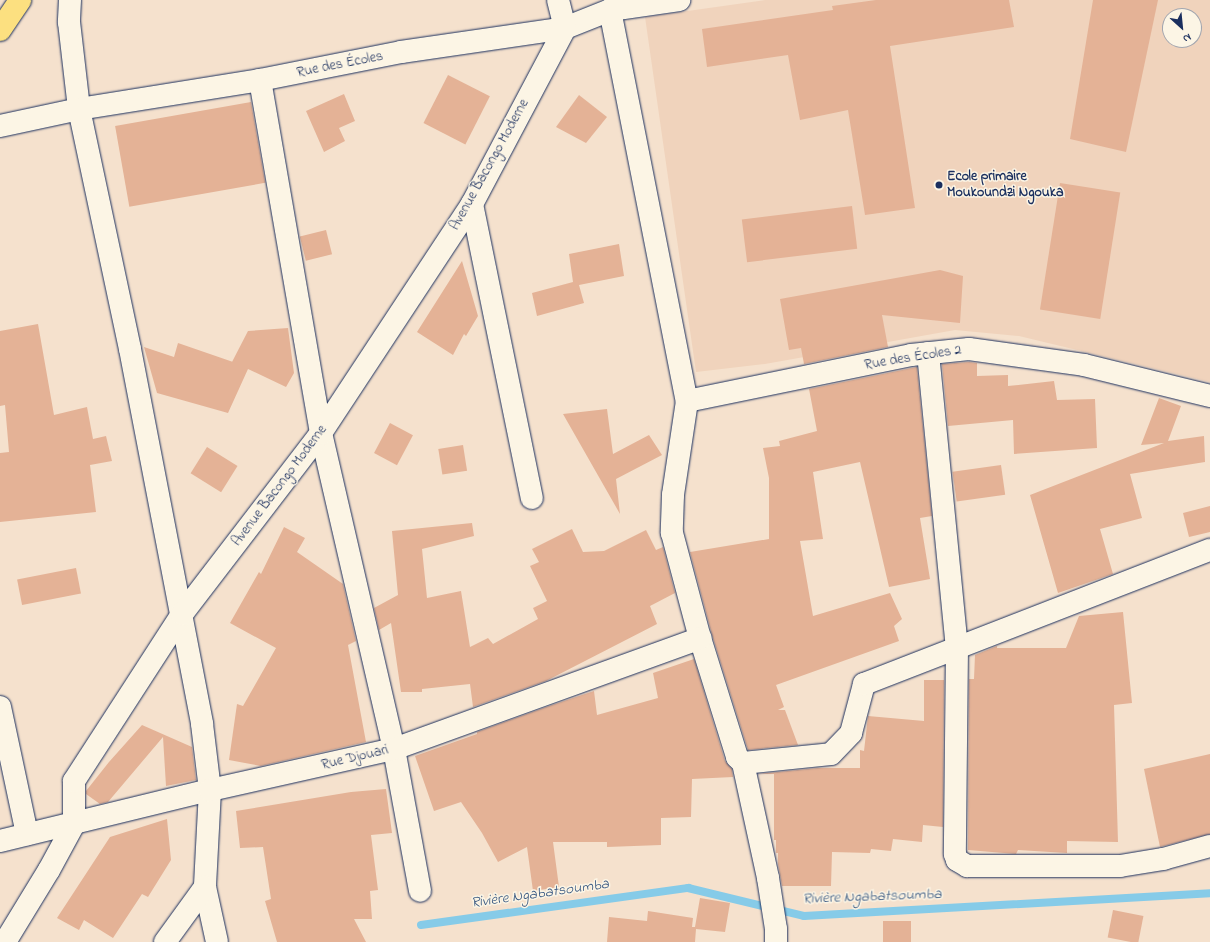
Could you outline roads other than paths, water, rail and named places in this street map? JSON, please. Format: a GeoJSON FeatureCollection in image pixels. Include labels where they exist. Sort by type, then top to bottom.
{"type":"FeatureCollection","features":[{"type":"Feature","properties":{"kind":"main road"},"geometry":{"type":"LineString","coordinates":[[0,30],[20,0]]}},
{"type":"Feature","properties":{"kind":"street"},"geometry":{"type":"LineString","coordinates":[[70,0],[69,22],[79,109],[130,350],[202,724],[210,790],[205,887],[217,942]]}},
{"type":"Feature","properties":{"kind":"street"},"geometry":{"type":"LineString","coordinates":[[558,0],[565,28]]}},
{"type":"Feature","properties":{"kind":"street","name":"Rue des Écoles"},"geometry":{"type":"LineString","coordinates":[[0,126],[79,109],[260,80],[401,52],[565,28],[610,10],[679,0]]}},
{"type":"Feature","properties":{"kind":"street"},"geometry":{"type":"LineString","coordinates":[[610,10],[687,401],[673,495],[672,533],[700,638],[737,757],[743,763],[768,878],[776,936]]}},
{"type":"Feature","properties":{"kind":"street","name":"Avenue Bacongo Moderne"},"geometry":{"type":"LineString","coordinates":[[5,942],[49,870],[74,824],[74,780],[182,614],[321,433],[472,204],[565,28]]}},
{"type":"Feature","properties":{"kind":"street"},"geometry":{"type":"LineString","coordinates":[[260,80],[321,433],[394,749],[420,891]]}},
{"type":"Feature","properties":{"kind":"street"},"geometry":{"type":"LineString","coordinates":[[472,204],[532,498]]}},
{"type":"Feature","properties":{"kind":"street","name":"Rue des Écoles 2"},"geometry":{"type":"LineString","coordinates":[[687,401],[911,355],[969,349],[1084,365],[1210,396]]}},
{"type":"Feature","properties":{"kind":"street"},"geometry":{"type":"LineString","coordinates":[[928,353],[957,647],[955,854],[960,863],[967,866],[1120,866],[1163,859],[1210,846]]}},
{"type":"Feature","properties":{"kind":"street"},"geometry":{"type":"LineString","coordinates":[[743,763],[831,754],[851,733],[864,684],[1210,550]]}},
{"type":"Feature","properties":{"kind":"street","name":"Rue Djouari"},"geometry":{"type":"LineString","coordinates":[[0,841],[210,790],[394,749],[700,638]]}},
{"type":"Feature","properties":{"kind":"street"},"geometry":{"type":"LineString","coordinates":[[0,707],[28,834]]}},
{"type":"Feature","properties":{"kind":"street"},"geometry":{"type":"LineString","coordinates":[[165,942],[205,887]]}},
{"type":"Feature","properties":{"kind":"waterway","name":"Rivière Ngabatsoumba"},"geometry":{"type":"LineString","coordinates":[[421,925],[688,888],[804,916],[1210,893]]}},
{"type":"Feature","properties":{"kind":"place","name":"Ecole primaire Moukoundzi Ngouka"},"geometry":{"type":"Point","coordinates":[939,185]}}]}
